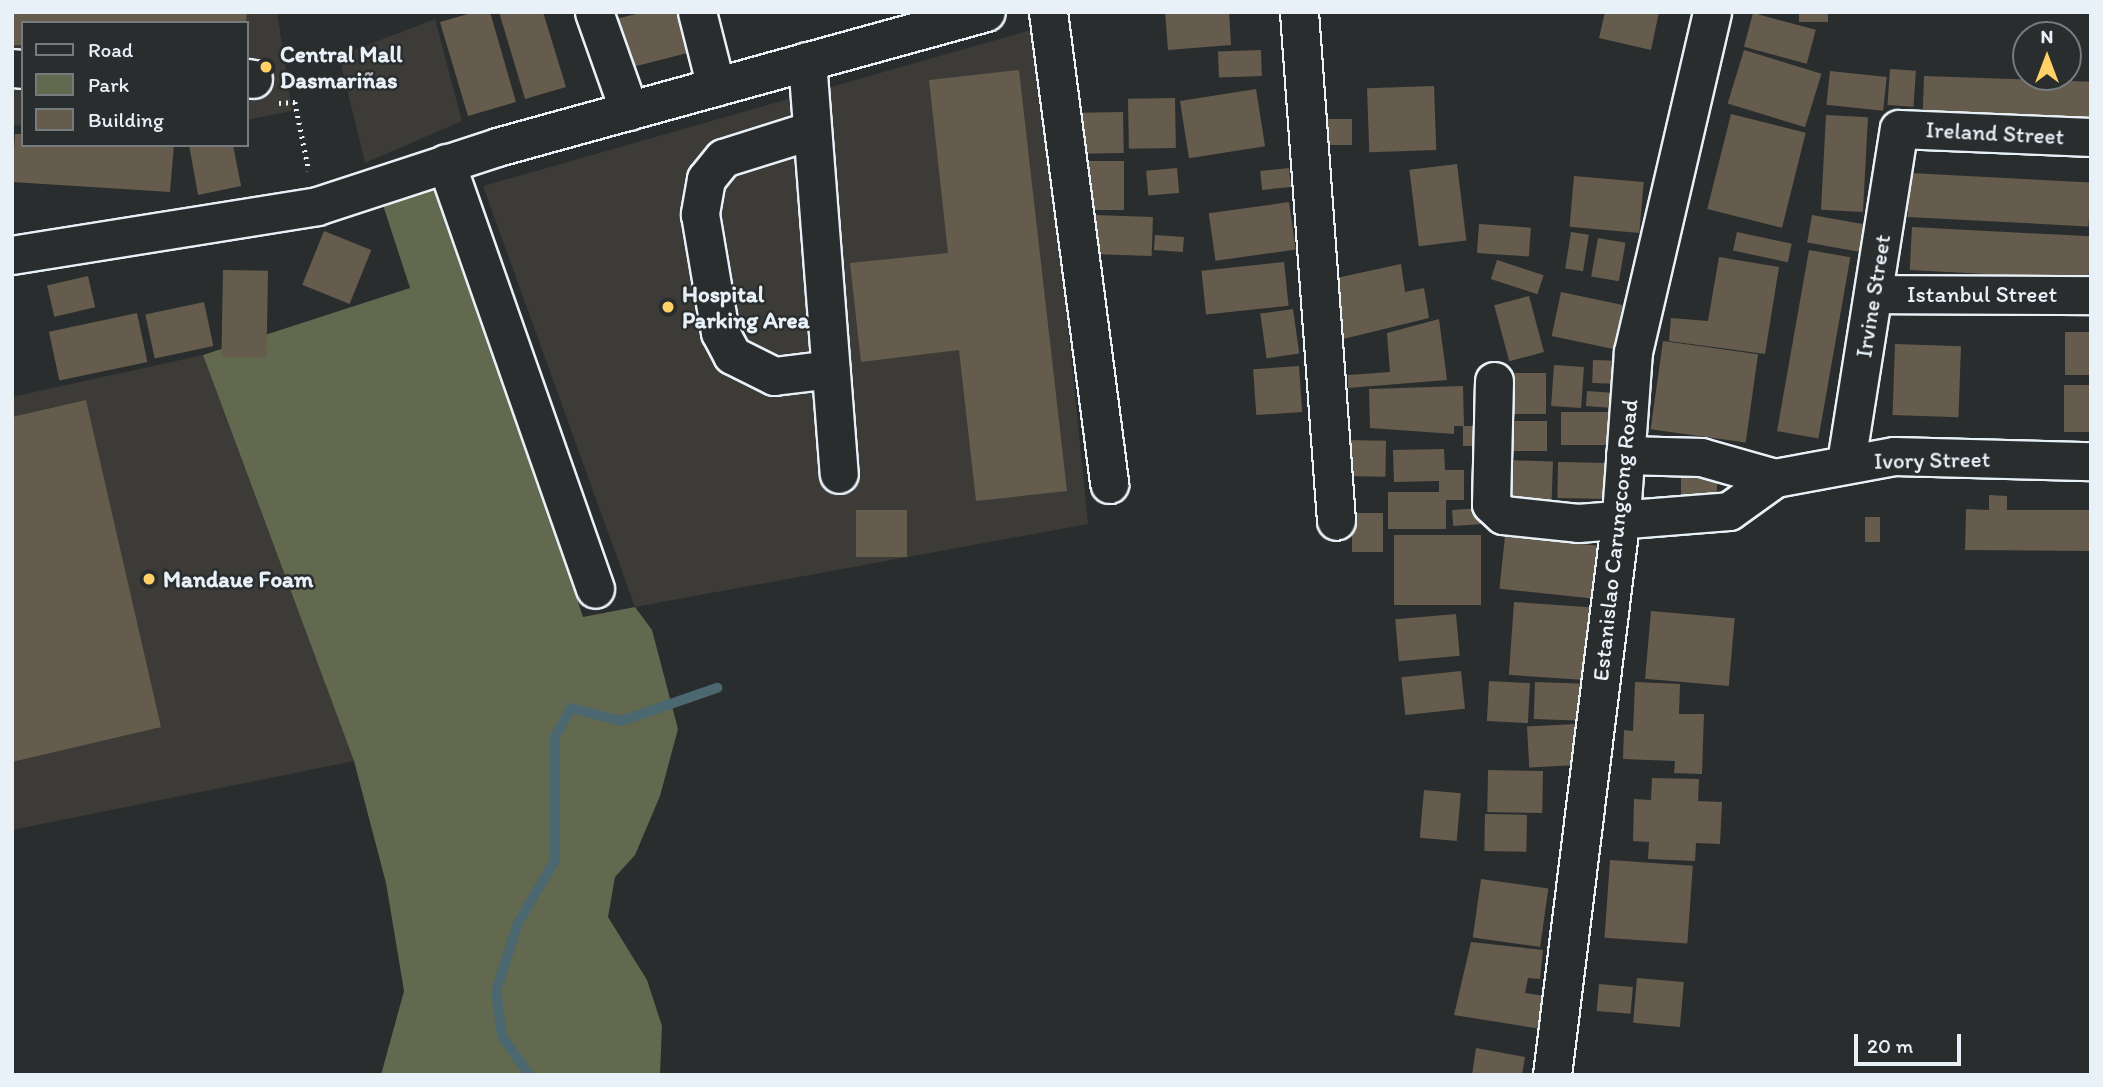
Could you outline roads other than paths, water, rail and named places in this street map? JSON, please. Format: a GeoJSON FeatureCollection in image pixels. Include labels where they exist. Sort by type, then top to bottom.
{"type":"FeatureCollection","features":[{"type":"Feature","properties":{"kind":"street"},"geometry":{"type":"LineString","coordinates":[[594,12],[629,111]]}},
{"type":"Feature","properties":{"kind":"street"},"geometry":{"type":"LineString","coordinates":[[697,12],[716,87]]}},
{"type":"Feature","properties":{"kind":"street"},"geometry":{"type":"LineString","coordinates":[[12,255],[317,206],[446,163],[986,12]]}},
{"type":"Feature","properties":{"kind":"street"},"geometry":{"type":"LineString","coordinates":[[1048,12],[1109,484]]}},
{"type":"Feature","properties":{"kind":"street"},"geometry":{"type":"LineString","coordinates":[[1299,12],[1336,521]]}},
{"type":"Feature","properties":{"kind":"street","name":"Estanislao Carungcong Road"},"geometry":{"type":"LineString","coordinates":[[1552,1075],[1621,516],[1641,302],[1712,12]]}},
{"type":"Feature","properties":{"kind":"street"},"geometry":{"type":"LineString","coordinates":[[807,61],[839,474]]}},
{"type":"Feature","properties":{"kind":"street","name":"Ireland Street"},"geometry":{"type":"LineString","coordinates":[[1899,129],[2091,137]]}},
{"type":"Feature","properties":{"kind":"street","name":"Irvine Street"},"geometry":{"type":"LineString","coordinates":[[1846,462],[1899,129]]}},
{"type":"Feature","properties":{"kind":"street"},"geometry":{"type":"LineString","coordinates":[[812,130],[723,158],[706,179],[700,214],[720,332],[732,355],[774,376],[831,369]]}},
{"type":"Feature","properties":{"kind":"street"},"geometry":{"type":"LineString","coordinates":[[446,163],[595,589]]}},
{"type":"Feature","properties":{"kind":"street","name":"Istanbul Street"},"geometry":{"type":"LineString","coordinates":[[1873,294],[2091,295]]}},
{"type":"Feature","properties":{"kind":"street","name":"Ivory Street"},"geometry":{"type":"LineString","coordinates":[[1494,381],[1496,511],[1578,523],[1621,516],[1729,511],[1775,478],[1846,462],[1894,456],[2091,461]]}},
{"type":"Feature","properties":{"kind":"street","name":"Ivory Street"},"geometry":{"type":"LineString","coordinates":[[1625,455],[1701,457],[1775,478]]}},
{"type":"Feature","properties":{"kind":"waterway"},"geometry":{"type":"LineString","coordinates":[[529,1075],[502,1036],[496,991],[518,923],[555,860],[555,737],[571,708],[621,721],[717,688]]}},
{"type":"Feature","properties":{"kind":"place","name":"Central Mall Dasmariñas"},"geometry":{"type":"Point","coordinates":[266,67]}},
{"type":"Feature","properties":{"kind":"place","name":"Hospital Parking Area"},"geometry":{"type":"Point","coordinates":[668,307]}},
{"type":"Feature","properties":{"kind":"place","name":"Mandaue Foam"},"geometry":{"type":"Point","coordinates":[149,579]}}]}
